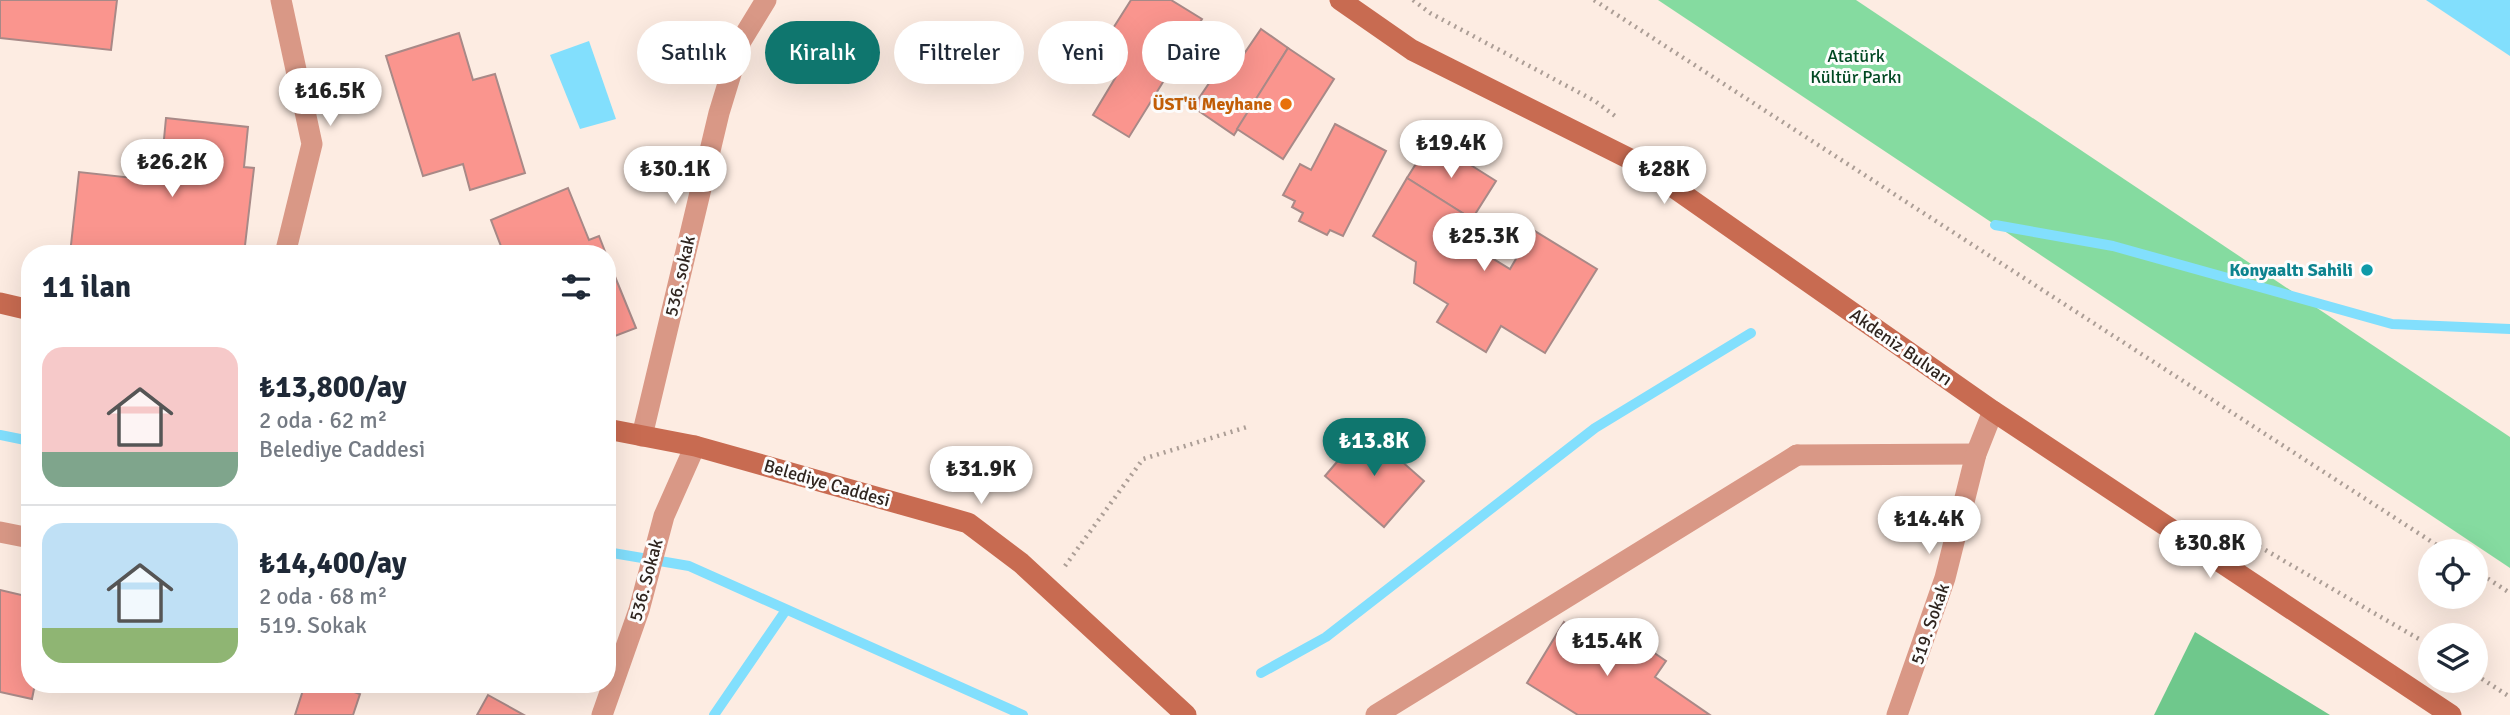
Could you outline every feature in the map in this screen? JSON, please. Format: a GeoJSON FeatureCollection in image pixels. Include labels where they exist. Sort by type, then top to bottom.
{"type":"FeatureCollection","features":[{"type":"Feature","properties":{"kind":"main road","name":"Akdeniz Bulvarı"},"geometry":{"type":"LineString","coordinates":[[1340,0],[1412,50],[1640,164],[1993,411],[2451,715]]}},
{"type":"Feature","properties":{"kind":"main road"},"geometry":{"type":"LineString","coordinates":[[0,303],[21,308]]}},
{"type":"Feature","properties":{"kind":"main road","name":"Belediye Caddesi"},"geometry":{"type":"LineString","coordinates":[[616,431],[695,446],[968,523],[1021,563],[1186,715]]}},
{"type":"Feature","properties":{"kind":"street"},"geometry":{"type":"LineString","coordinates":[[281,0],[312,144],[287,245]]}},
{"type":"Feature","properties":{"kind":"street","name":"536. sokak"},"geometry":{"type":"LineString","coordinates":[[642,436],[719,113],[741,41],[766,0]]}},
{"type":"Feature","properties":{"kind":"street","name":"519. Sokak"},"geometry":{"type":"LineString","coordinates":[[1897,715],[1945,578],[1976,454],[1993,411]]}},
{"type":"Feature","properties":{"kind":"street","name":"536. Sokak"},"geometry":{"type":"LineString","coordinates":[[616,661],[639,610],[664,516],[695,446]]}},
{"type":"Feature","properties":{"kind":"street"},"geometry":{"type":"LineString","coordinates":[[1376,715],[1797,455],[1976,454]]}},
{"type":"Feature","properties":{"kind":"street"},"geometry":{"type":"LineString","coordinates":[[0,532],[21,536]]}},
{"type":"Feature","properties":{"kind":"street","name":"536. Sokak"},"geometry":{"type":"LineString","coordinates":[[601,715],[607,693]]}},
{"type":"Feature","properties":{"kind":"path"},"geometry":{"type":"LineString","coordinates":[[1594,0],[2427,539]]}},
{"type":"Feature","properties":{"kind":"path"},"geometry":{"type":"LineString","coordinates":[[1048,588],[1143,459],[1247,427]]}},
{"type":"Feature","properties":{"kind":"path"},"geometry":{"type":"LineString","coordinates":[[2488,579],[2510,593]]}},
{"type":"Feature","properties":{"kind":"path"},"geometry":{"type":"LineString","coordinates":[[2488,683],[2510,697]]}},
{"type":"Feature","properties":{"kind":"green space","name":"Atatürk Kültür Parkı"},"geometry":{"type":"Polygon","coordinates":[[[1658,0],[1856,0],[2510,437],[2510,568],[2488,553],[2488,539],[2466,539],[1658,0]]]}},
{"type":"Feature","properties":{"kind":"green space"},"geometry":{"type":"Polygon","coordinates":[[[2195,632],[2330,715],[2154,715],[2195,632]]]}},
{"type":"Feature","properties":{"kind":"water"},"geometry":{"type":"Polygon","coordinates":[[[2426,0],[2510,0],[2510,56],[2426,0]]]}},
{"type":"Feature","properties":{"kind":"water"},"geometry":{"type":"Polygon","coordinates":[[[589,41],[616,119],[580,129],[550,55],[589,41]]]}},
{"type":"Feature","properties":{"kind":"building"},"geometry":{"type":"Polygon","coordinates":[[[0,0],[117,0],[111,50],[0,38],[0,0]]]}},
{"type":"Feature","properties":{"kind":"building"},"geometry":{"type":"Polygon","coordinates":[[[1131,0],[1171,0],[1202,19],[1142,21],[1142,84],[1162,84],[1129,137],[1093,115],[1112,84],[1128,84],[1128,21],[1118,21],[1131,0]]]}},
{"type":"Feature","properties":{"kind":"building"},"geometry":{"type":"Polygon","coordinates":[[[1261,29],[1288,48],[1234,135],[1193,107],[1209,84],[1245,84],[1245,52],[1261,29]]]}},
{"type":"Feature","properties":{"kind":"building"},"geometry":{"type":"Polygon","coordinates":[[[459,33],[473,80],[495,74],[525,173],[470,190],[463,164],[423,176],[386,56],[459,33]]]}},
{"type":"Feature","properties":{"kind":"building","name":"ÜST'ü Meyhane"},"geometry":{"type":"Polygon","coordinates":[[[1288,48],[1334,79],[1283,159],[1237,129],[1288,48]]]}},
{"type":"Feature","properties":{"kind":"building"},"geometry":{"type":"Polygon","coordinates":[[[166,118],[248,127],[244,167],[254,168],[245,245],[71,245],[79,172],[160,181],[166,118]]]}},
{"type":"Feature","properties":{"kind":"building"},"geometry":{"type":"Polygon","coordinates":[[[1335,124],[1386,151],[1343,236],[1330,230],[1327,235],[1299,221],[1303,213],[1292,207],[1295,201],[1283,195],[1300,164],[1311,170],[1335,124]]]}},
{"type":"Feature","properties":{"kind":"building"},"geometry":{"type":"Polygon","coordinates":[[[1431,140],[1496,181],[1472,219],[1407,178],[1431,140]]]}},
{"type":"Feature","properties":{"kind":"building"},"geometry":{"type":"Polygon","coordinates":[[[1407,178],[1472,219],[1459,238],[1510,269],[1533,230],[1597,269],[1545,353],[1501,326],[1486,352],[1437,322],[1448,304],[1414,283],[1416,262],[1373,236],[1407,178]]]}},
{"type":"Feature","properties":{"kind":"building"},"geometry":{"type":"Polygon","coordinates":[[[568,188],[589,240],[599,236],[602,245],[501,245],[491,220],[568,188]]]}},
{"type":"Feature","properties":{"kind":"building"},"geometry":{"type":"Polygon","coordinates":[[[616,279],[636,328],[616,336],[616,279]]]}},
{"type":"Feature","properties":{"kind":"building"},"geometry":{"type":"Polygon","coordinates":[[[1365,429],[1424,481],[1384,527],[1325,476],[1365,429]]]}},
{"type":"Feature","properties":{"kind":"building"},"geometry":{"type":"Polygon","coordinates":[[[0,590],[21,595],[21,693],[33,693],[32,699],[0,692],[0,590]]]}},
{"type":"Feature","properties":{"kind":"building"},"geometry":{"type":"Polygon","coordinates":[[[1564,622],[1609,651],[1622,631],[1666,661],[1655,677],[1710,715],[1578,715],[1527,683],[1564,622]]]}},
{"type":"Feature","properties":{"kind":"building"},"geometry":{"type":"Polygon","coordinates":[[[302,693],[360,694],[353,715],[295,715],[302,693]]]}},
{"type":"Feature","properties":{"kind":"building"},"geometry":{"type":"Polygon","coordinates":[[[488,695],[524,715],[477,715],[488,695]]]}},
{"type":"Feature","properties":{"kind":"waterway"},"geometry":{"type":"LineString","coordinates":[[1995,225],[2113,246],[2392,324],[2510,329]]}},
{"type":"Feature","properties":{"kind":"waterway"},"geometry":{"type":"LineString","coordinates":[[1261,673],[1326,637],[1595,428],[1751,333]]}},
{"type":"Feature","properties":{"kind":"waterway"},"geometry":{"type":"LineString","coordinates":[[0,435],[21,439]]}},
{"type":"Feature","properties":{"kind":"waterway"},"geometry":{"type":"LineString","coordinates":[[616,554],[689,566],[1023,715]]}},
{"type":"Feature","properties":{"kind":"waterway"},"geometry":{"type":"LineString","coordinates":[[714,715],[786,610]]}},
{"type":"Feature","properties":{"kind":"place","name":"ÜST'ü Meyhane"},"geometry":{"type":"Point","coordinates":[1286,104]}},
{"type":"Feature","properties":{"kind":"place","name":"Konyaaltı Sahili"},"geometry":{"type":"Point","coordinates":[2367,270]}}]}
